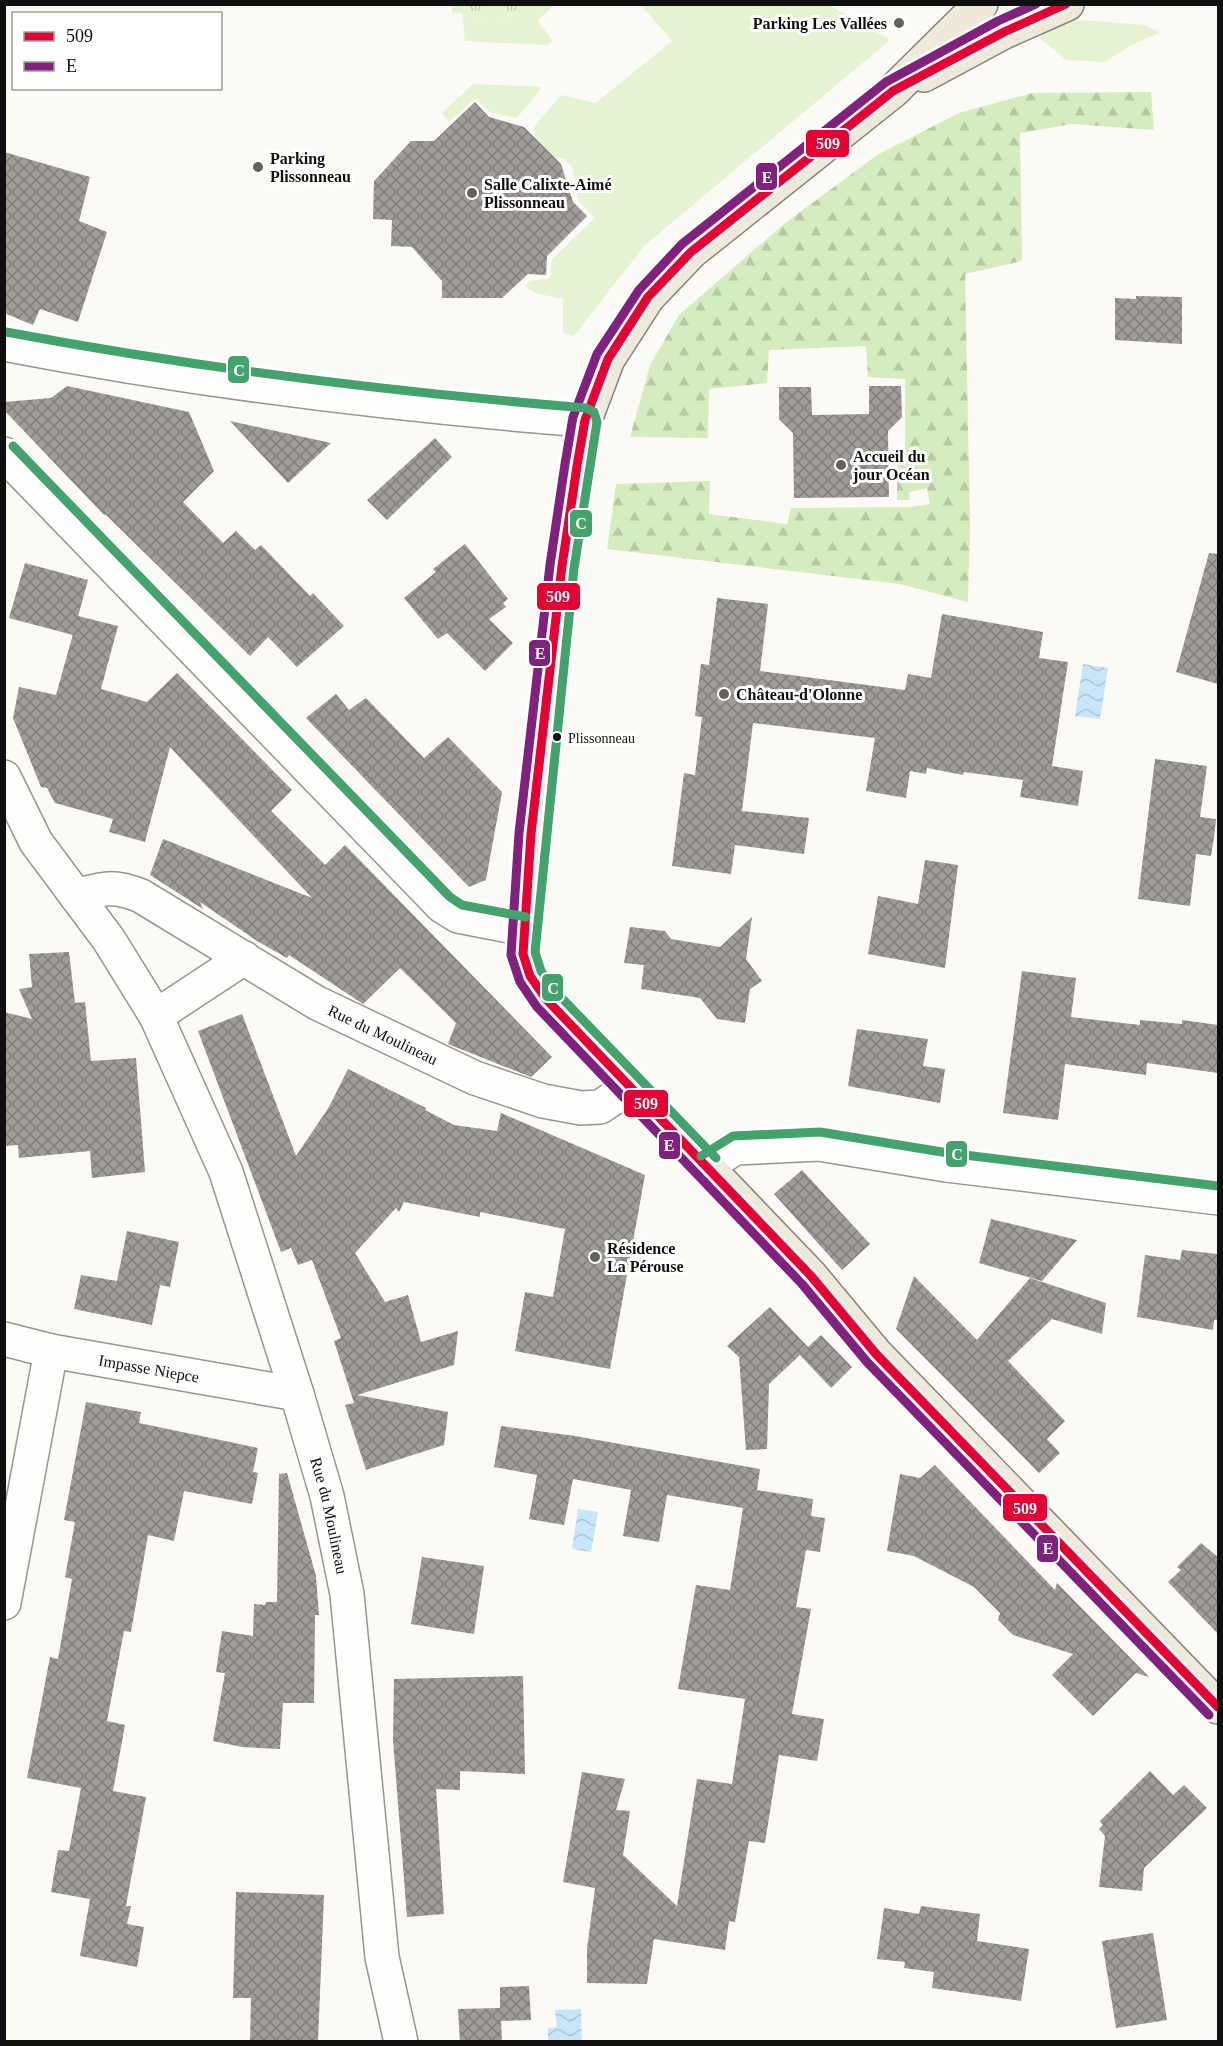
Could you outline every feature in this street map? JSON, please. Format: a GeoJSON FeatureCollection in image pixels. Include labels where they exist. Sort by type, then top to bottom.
{"type":"FeatureCollection","features":[{"type":"Feature","properties":{"kind":"main road"},"geometry":{"type":"LineString","coordinates":[[981,4],[893,92],[826,148],[714,232],[648,297],[608,358],[585,420],[560,577],[523,954],[530,976],[546,999],[811,1276],[876,1354],[1218,1707]]}},
{"type":"Feature","properties":{"kind":"main road"},"geometry":{"type":"LineString","coordinates":[[893,92],[1004,32],[1067,4]]}},
{"type":"Feature","properties":{"kind":"street"},"geometry":{"type":"LineString","coordinates":[[4,344],[116,366],[224,381],[487,412],[585,420]]}},
{"type":"Feature","properties":{"kind":"street"},"geometry":{"type":"LineString","coordinates":[[4,454],[442,906],[458,916],[524,928]]}},
{"type":"Feature","properties":{"kind":"street","name":"Rue du Moulineau"},"geometry":{"type":"LineString","coordinates":[[4,777],[36,842],[108,940],[156,1016],[225,1172],[297,1394],[327,1496],[347,1594],[382,1957],[401,2042]]}},
{"type":"Feature","properties":{"kind":"street","name":"Rue du Moulineau"},"geometry":{"type":"LineString","coordinates":[[76,896],[99,889],[120,887],[169,910],[317,1003],[475,1078],[543,1101],[581,1108],[600,1107],[630,1087]]}},
{"type":"Feature","properties":{"kind":"street"},"geometry":{"type":"LineString","coordinates":[[156,1016],[244,958]]}},
{"type":"Feature","properties":{"kind":"street"},"geometry":{"type":"LineString","coordinates":[[707,1166],[735,1148],[819,1144],[946,1165],[1218,1198]]}},
{"type":"Feature","properties":{"kind":"street","name":"Impasse Niepce"},"geometry":{"type":"LineString","coordinates":[[4,1339],[51,1351],[297,1394]]}},
{"type":"Feature","properties":{"kind":"street"},"geometry":{"type":"LineString","coordinates":[[4,1603],[51,1351]]}},
{"type":"Feature","properties":{"kind":"green space"},"geometry":{"type":"Polygon","coordinates":[[[452,4],[543,5],[522,25],[452,12],[452,4]]]}},
{"type":"Feature","properties":{"kind":"green space"},"geometry":{"type":"Polygon","coordinates":[[[543,5],[555,5],[537,21],[553,40],[547,45],[465,41],[462,14],[522,25],[543,5]]]}},
{"type":"Feature","properties":{"kind":"green space"},"geometry":{"type":"Polygon","coordinates":[[[641,5],[829,5],[890,40],[644,246],[574,336],[563,332],[563,299],[535,293],[525,286],[530,281],[550,278],[552,259],[595,218],[578,200],[573,169],[564,158],[550,157],[536,143],[534,127],[561,95],[596,103],[672,41],[641,5]]]}},
{"type":"Feature","properties":{"kind":"green space"},"geometry":{"type":"Polygon","coordinates":[[[1080,20],[1146,25],[1159,33],[1131,45],[1105,62],[1066,60],[1034,33],[1080,20]]]}},
{"type":"Feature","properties":{"kind":"green space"},"geometry":{"type":"Polygon","coordinates":[[[473,84],[542,87],[517,118],[491,113],[475,98],[449,122],[442,113],[473,84]]]}},
{"type":"Feature","properties":{"kind":"green space"},"geometry":{"type":"Polygon","coordinates":[[[1151,92],[1154,130],[1072,124],[1020,133],[1022,261],[965,274],[970,524],[968,602],[900,584],[607,549],[616,484],[710,481],[709,514],[787,524],[791,508],[911,507],[930,504],[927,488],[909,492],[910,500],[897,500],[897,462],[905,457],[905,379],[868,377],[866,346],[769,350],[767,383],[709,389],[708,438],[630,437],[650,365],[679,315],[784,224],[877,155],[959,113],[1032,93],[1151,92]]]}},
{"type":"Feature","properties":{"kind":"water"},"geometry":{"type":"Polygon","coordinates":[[[1083,664],[1108,668],[1100,719],[1075,716],[1083,664]]]}},
{"type":"Feature","properties":{"kind":"water"},"geometry":{"type":"Polygon","coordinates":[[[578,1509],[598,1512],[591,1552],[572,1549],[578,1509]]]}},
{"type":"Feature","properties":{"kind":"water"},"geometry":{"type":"Polygon","coordinates":[[[581,2009],[582,2041],[548,2041],[548,2028],[557,2027],[555,2010],[581,2009]]]}},
{"type":"Feature","properties":{"kind":"building","name":"Salle Calixte-Aimé Plissonneau"},"geometry":{"type":"Polygon","coordinates":[[[475,102],[489,117],[524,127],[561,164],[573,202],[587,216],[547,256],[546,275],[528,274],[502,298],[442,298],[442,281],[412,247],[391,246],[392,220],[373,219],[374,181],[411,141],[434,141],[475,102]]]}},
{"type":"Feature","properties":{"kind":"building"},"geometry":{"type":"Polygon","coordinates":[[[4,152],[90,177],[79,221],[107,232],[78,322],[40,309],[33,325],[4,313],[4,152]]]}},
{"type":"Feature","properties":{"kind":"building"},"geometry":{"type":"Polygon","coordinates":[[[1136,296],[1182,297],[1182,344],[1115,340],[1115,298],[1136,299],[1136,296]]]}},
{"type":"Feature","properties":{"kind":"building"},"geometry":{"type":"Polygon","coordinates":[[[67,386],[189,412],[214,471],[183,502],[223,543],[236,531],[255,550],[261,545],[310,596],[313,593],[344,626],[297,667],[268,637],[250,656],[105,514],[105,516],[4,410],[4,402],[51,398],[67,386]]]}},
{"type":"Feature","properties":{"kind":"building","name":"Accueil du jour Océan"},"geometry":{"type":"Polygon","coordinates":[[[869,386],[901,386],[902,417],[888,431],[889,497],[794,498],[793,433],[779,419],[779,387],[811,387],[812,415],[869,414],[869,386]]]}},
{"type":"Feature","properties":{"kind":"building"},"geometry":{"type":"Polygon","coordinates":[[[230,421],[331,443],[288,483],[230,421]]]}},
{"type":"Feature","properties":{"kind":"building"},"geometry":{"type":"Polygon","coordinates":[[[435,438],[452,457],[387,520],[367,500],[435,438]]]}},
{"type":"Feature","properties":{"kind":"building"},"geometry":{"type":"Polygon","coordinates":[[[465,544],[508,599],[503,603],[506,607],[489,619],[513,643],[485,671],[447,633],[438,639],[404,598],[436,572],[433,569],[465,544]]]}},
{"type":"Feature","properties":{"kind":"building"},"geometry":{"type":"Polygon","coordinates":[[[1209,553],[1218,554],[1218,684],[1176,672],[1209,553]]]}},
{"type":"Feature","properties":{"kind":"building"},"geometry":{"type":"Polygon","coordinates":[[[25,563],[88,580],[73,635],[9,618],[25,563]]]}},
{"type":"Feature","properties":{"kind":"building"},"geometry":{"type":"Polygon","coordinates":[[[717,598],[768,604],[760,671],[905,690],[908,674],[931,678],[942,614],[1043,632],[1039,658],[1068,662],[1052,766],[1083,771],[1078,806],[1020,797],[1023,780],[964,772],[963,775],[927,768],[926,774],[910,771],[906,798],[866,791],[875,738],[753,723],[742,811],[809,818],[804,854],[735,845],[731,874],[672,866],[684,773],[695,775],[702,717],[695,716],[701,664],[709,665],[717,598]]]}},
{"type":"Feature","properties":{"kind":"building"},"geometry":{"type":"Polygon","coordinates":[[[78,616],[118,626],[101,689],[147,702],[177,673],[292,790],[271,811],[325,865],[345,845],[552,1057],[531,1077],[448,1044],[456,1023],[400,968],[363,1004],[289,955],[287,958],[257,941],[200,902],[203,909],[150,875],[163,839],[312,898],[170,747],[145,842],[109,832],[113,819],[55,803],[47,788],[41,787],[13,718],[19,687],[56,695],[78,616]]]}},
{"type":"Feature","properties":{"kind":"building"},"geometry":{"type":"Polygon","coordinates":[[[336,694],[349,710],[366,698],[424,758],[448,737],[502,792],[486,880],[469,887],[306,718],[336,694]]]}},
{"type":"Feature","properties":{"kind":"building"},"geometry":{"type":"Polygon","coordinates":[[[1155,759],[1207,766],[1200,817],[1216,819],[1214,838],[1211,856],[1196,854],[1190,906],[1138,899],[1155,759]]]}},
{"type":"Feature","properties":{"kind":"building"},"geometry":{"type":"Polygon","coordinates":[[[925,860],[958,865],[945,968],[868,954],[878,896],[918,904],[925,860]]]}},
{"type":"Feature","properties":{"kind":"building"},"geometry":{"type":"Polygon","coordinates":[[[752,917],[746,959],[762,981],[750,989],[745,1023],[717,1019],[700,998],[641,989],[644,965],[624,963],[630,927],[665,931],[671,939],[720,947],[752,917]]]}},
{"type":"Feature","properties":{"kind":"building"},"geometry":{"type":"Polygon","coordinates":[[[69,952],[75,1003],[85,1002],[91,1061],[136,1058],[145,1172],[92,1178],[90,1151],[19,1158],[18,1145],[4,1146],[4,1012],[32,1019],[19,989],[32,987],[29,954],[69,952]]]}},
{"type":"Feature","properties":{"kind":"building"},"geometry":{"type":"Polygon","coordinates":[[[1022,971],[1076,978],[1071,1017],[1140,1025],[1140,1020],[1182,1024],[1182,1020],[1218,1025],[1218,1073],[1147,1063],[1146,1075],[1065,1064],[1058,1120],[1003,1113],[1022,971]]]}},
{"type":"Feature","properties":{"kind":"building"},"geometry":{"type":"Polygon","coordinates":[[[242,1014],[296,1156],[329,1107],[348,1069],[426,1108],[425,1110],[454,1125],[497,1131],[501,1113],[645,1175],[610,1369],[515,1351],[525,1292],[553,1297],[565,1229],[480,1212],[480,1217],[404,1202],[399,1212],[396,1208],[355,1253],[385,1302],[408,1295],[421,1342],[458,1331],[454,1365],[357,1395],[448,1412],[444,1445],[366,1470],[345,1405],[354,1403],[334,1341],[341,1338],[312,1260],[298,1265],[291,1248],[281,1252],[198,1031],[242,1014]]]}},
{"type":"Feature","properties":{"kind":"building"},"geometry":{"type":"Polygon","coordinates":[[[857,1029],[928,1039],[923,1066],[945,1069],[940,1103],[848,1086],[857,1029]]]}},
{"type":"Feature","properties":{"kind":"building"},"geometry":{"type":"Polygon","coordinates":[[[802,1170],[870,1244],[842,1270],[774,1194],[802,1170]]]}},
{"type":"Feature","properties":{"kind":"building"},"geometry":{"type":"Polygon","coordinates":[[[991,1219],[1077,1240],[1042,1281],[979,1263],[991,1219]]]}},
{"type":"Feature","properties":{"kind":"building"},"geometry":{"type":"Polygon","coordinates":[[[127,1231],[179,1242],[170,1287],[160,1285],[152,1325],[74,1309],[81,1275],[117,1281],[127,1231]]]}},
{"type":"Feature","properties":{"kind":"building"},"geometry":{"type":"Polygon","coordinates":[[[1182,1250],[1218,1254],[1218,1320],[1214,1320],[1213,1330],[1137,1317],[1145,1255],[1180,1260],[1182,1250]]]}},
{"type":"Feature","properties":{"kind":"building"},"geometry":{"type":"Polygon","coordinates":[[[914,1276],[977,1340],[1030,1278],[1106,1303],[1102,1334],[1052,1319],[1008,1361],[1065,1421],[1047,1439],[1060,1453],[1039,1473],[896,1329],[914,1276]]]}},
{"type":"Feature","properties":{"kind":"building"},"geometry":{"type":"Polygon","coordinates":[[[770,1307],[808,1347],[821,1335],[852,1367],[831,1388],[800,1355],[769,1384],[767,1449],[746,1450],[739,1357],[727,1346],[770,1307]]]}},
{"type":"Feature","properties":{"kind":"building"},"geometry":{"type":"Polygon","coordinates":[[[86,1402],[141,1412],[139,1423],[258,1448],[253,1472],[258,1473],[252,1504],[184,1491],[174,1541],[148,1535],[131,1632],[124,1631],[107,1721],[125,1725],[113,1791],[146,1797],[126,1906],[131,1906],[127,1924],[144,1927],[137,1967],[80,1956],[90,1899],[51,1892],[58,1850],[69,1851],[81,1788],[27,1778],[50,1657],[58,1659],[72,1579],[65,1577],[75,1522],[64,1520],[86,1402]]]}},
{"type":"Feature","properties":{"kind":"building"},"geometry":{"type":"Polygon","coordinates":[[[501,1426],[575,1436],[760,1469],[757,1490],[813,1499],[811,1516],[825,1518],[820,1552],[806,1550],[796,1607],[811,1609],[792,1714],[824,1719],[817,1761],[779,1755],[765,1843],[749,1841],[735,1922],[729,1921],[725,1950],[654,1939],[647,1984],[587,1983],[587,1949],[595,1888],[563,1882],[582,1772],[625,1779],[616,1810],[630,1811],[623,1855],[677,1906],[697,1779],[732,1784],[745,1699],[678,1689],[696,1585],[730,1590],[743,1508],[667,1495],[659,1542],[623,1536],[631,1490],[573,1479],[564,1525],[529,1519],[537,1475],[494,1467],[501,1426]]]}},
{"type":"Feature","properties":{"kind":"building"},"geometry":{"type":"Polygon","coordinates":[[[935,1465],[1055,1590],[1057,1583],[1149,1677],[1136,1673],[1093,1716],[1052,1675],[1073,1654],[1013,1635],[998,1620],[1000,1613],[974,1587],[914,1556],[887,1551],[900,1474],[920,1478],[935,1465]]]}},
{"type":"Feature","properties":{"kind":"building"},"geometry":{"type":"Polygon","coordinates":[[[287,1473],[316,1576],[319,1615],[315,1615],[314,1703],[283,1703],[280,1749],[242,1747],[213,1741],[225,1673],[216,1672],[222,1631],[253,1636],[254,1604],[265,1605],[266,1602],[277,1602],[279,1474],[287,1473]]]}},
{"type":"Feature","properties":{"kind":"building"},"geometry":{"type":"Polygon","coordinates":[[[1201,1543],[1218,1557],[1218,1634],[1168,1582],[1181,1570],[1177,1567],[1201,1543]]]}},
{"type":"Feature","properties":{"kind":"building"},"geometry":{"type":"Polygon","coordinates":[[[422,1557],[484,1566],[474,1634],[411,1624],[422,1557]]]}},
{"type":"Feature","properties":{"kind":"building"},"geometry":{"type":"Polygon","coordinates":[[[523,1676],[525,1774],[460,1771],[460,1790],[436,1789],[444,1914],[407,1917],[393,1740],[394,1679],[523,1676]]]}},
{"type":"Feature","properties":{"kind":"building"},"geometry":{"type":"Polygon","coordinates":[[[1150,1771],[1173,1795],[1184,1785],[1207,1808],[1144,1868],[1142,1891],[1099,1887],[1105,1836],[1099,1829],[1103,1825],[1100,1821],[1150,1771]]]}},
{"type":"Feature","properties":{"kind":"building"},"geometry":{"type":"Polygon","coordinates":[[[236,1892],[324,1895],[318,2042],[250,2042],[251,1998],[233,1998],[236,1892]]]}},
{"type":"Feature","properties":{"kind":"building"},"geometry":{"type":"Polygon","coordinates":[[[921,1906],[980,1914],[977,1941],[1029,1949],[1021,2001],[932,1988],[934,1972],[904,1968],[905,1962],[877,1959],[884,1908],[919,1914],[921,1906]]]}},
{"type":"Feature","properties":{"kind":"building"},"geometry":{"type":"Polygon","coordinates":[[[1153,1933],[1167,2020],[1116,2028],[1102,1941],[1153,1933]]]}},
{"type":"Feature","properties":{"kind":"building"},"geometry":{"type":"Polygon","coordinates":[[[529,1986],[531,2020],[501,2021],[502,2042],[460,2042],[458,2009],[500,2008],[500,1987],[529,1986]]]}},
{"type":"Feature","properties":{"kind":"transit line","name":"E"},"geometry":{"type":"LineString","coordinates":[[1036,4],[998,21],[886,82],[682,244],[639,290],[597,354],[573,417],[550,565],[519,833],[511,955],[520,982],[537,1007],[802,1284],[867,1362],[1209,1715]]}},
{"type":"Feature","properties":{"kind":"transit line","name":"509"},"geometry":{"type":"LineString","coordinates":[[1066,4],[1004,32],[893,91],[691,252],[648,297],[608,359],[585,420],[562,566],[531,834],[523,954],[530,976],[546,999],[811,1276],[876,1354],[1218,1707]]}},
{"type":"Feature","properties":{"kind":"transit line","name":"C"},"geometry":{"type":"LineString","coordinates":[[6,332],[150,357],[295,378],[586,408],[594,412],[597,422],[574,568],[535,952],[541,971],[555,991],[716,1158]]}},
{"type":"Feature","properties":{"kind":"transit line","name":"C"},"geometry":{"type":"LineString","coordinates":[[13,446],[450,897],[462,905],[526,917]]}},
{"type":"Feature","properties":{"kind":"transit line","name":"C"},"geometry":{"type":"LineString","coordinates":[[701,1156],[733,1136],[820,1132],[948,1153],[1218,1186]]}},
{"type":"Feature","properties":{"kind":"place","name":"Parking Les Vallées"},"geometry":{"type":"Point","coordinates":[899,23]}},
{"type":"Feature","properties":{"kind":"place","name":"Parking Plissonneau"},"geometry":{"type":"Point","coordinates":[258,167]}},
{"type":"Feature","properties":{"kind":"place","name":"Salle Calixte-Aimé Plissonneau"},"geometry":{"type":"Point","coordinates":[472,193]}},
{"type":"Feature","properties":{"kind":"place","name":"Accueil du jour Océan"},"geometry":{"type":"Point","coordinates":[841,465]}},
{"type":"Feature","properties":{"kind":"place","name":"Château-d'Olonne"},"geometry":{"type":"Point","coordinates":[724,694]}},
{"type":"Feature","properties":{"kind":"place","name":"Plissonneau"},"geometry":{"type":"Point","coordinates":[557,737]}},
{"type":"Feature","properties":{"kind":"place","name":"Résidence La Pérouse"},"geometry":{"type":"Point","coordinates":[595,1257]}}]}
